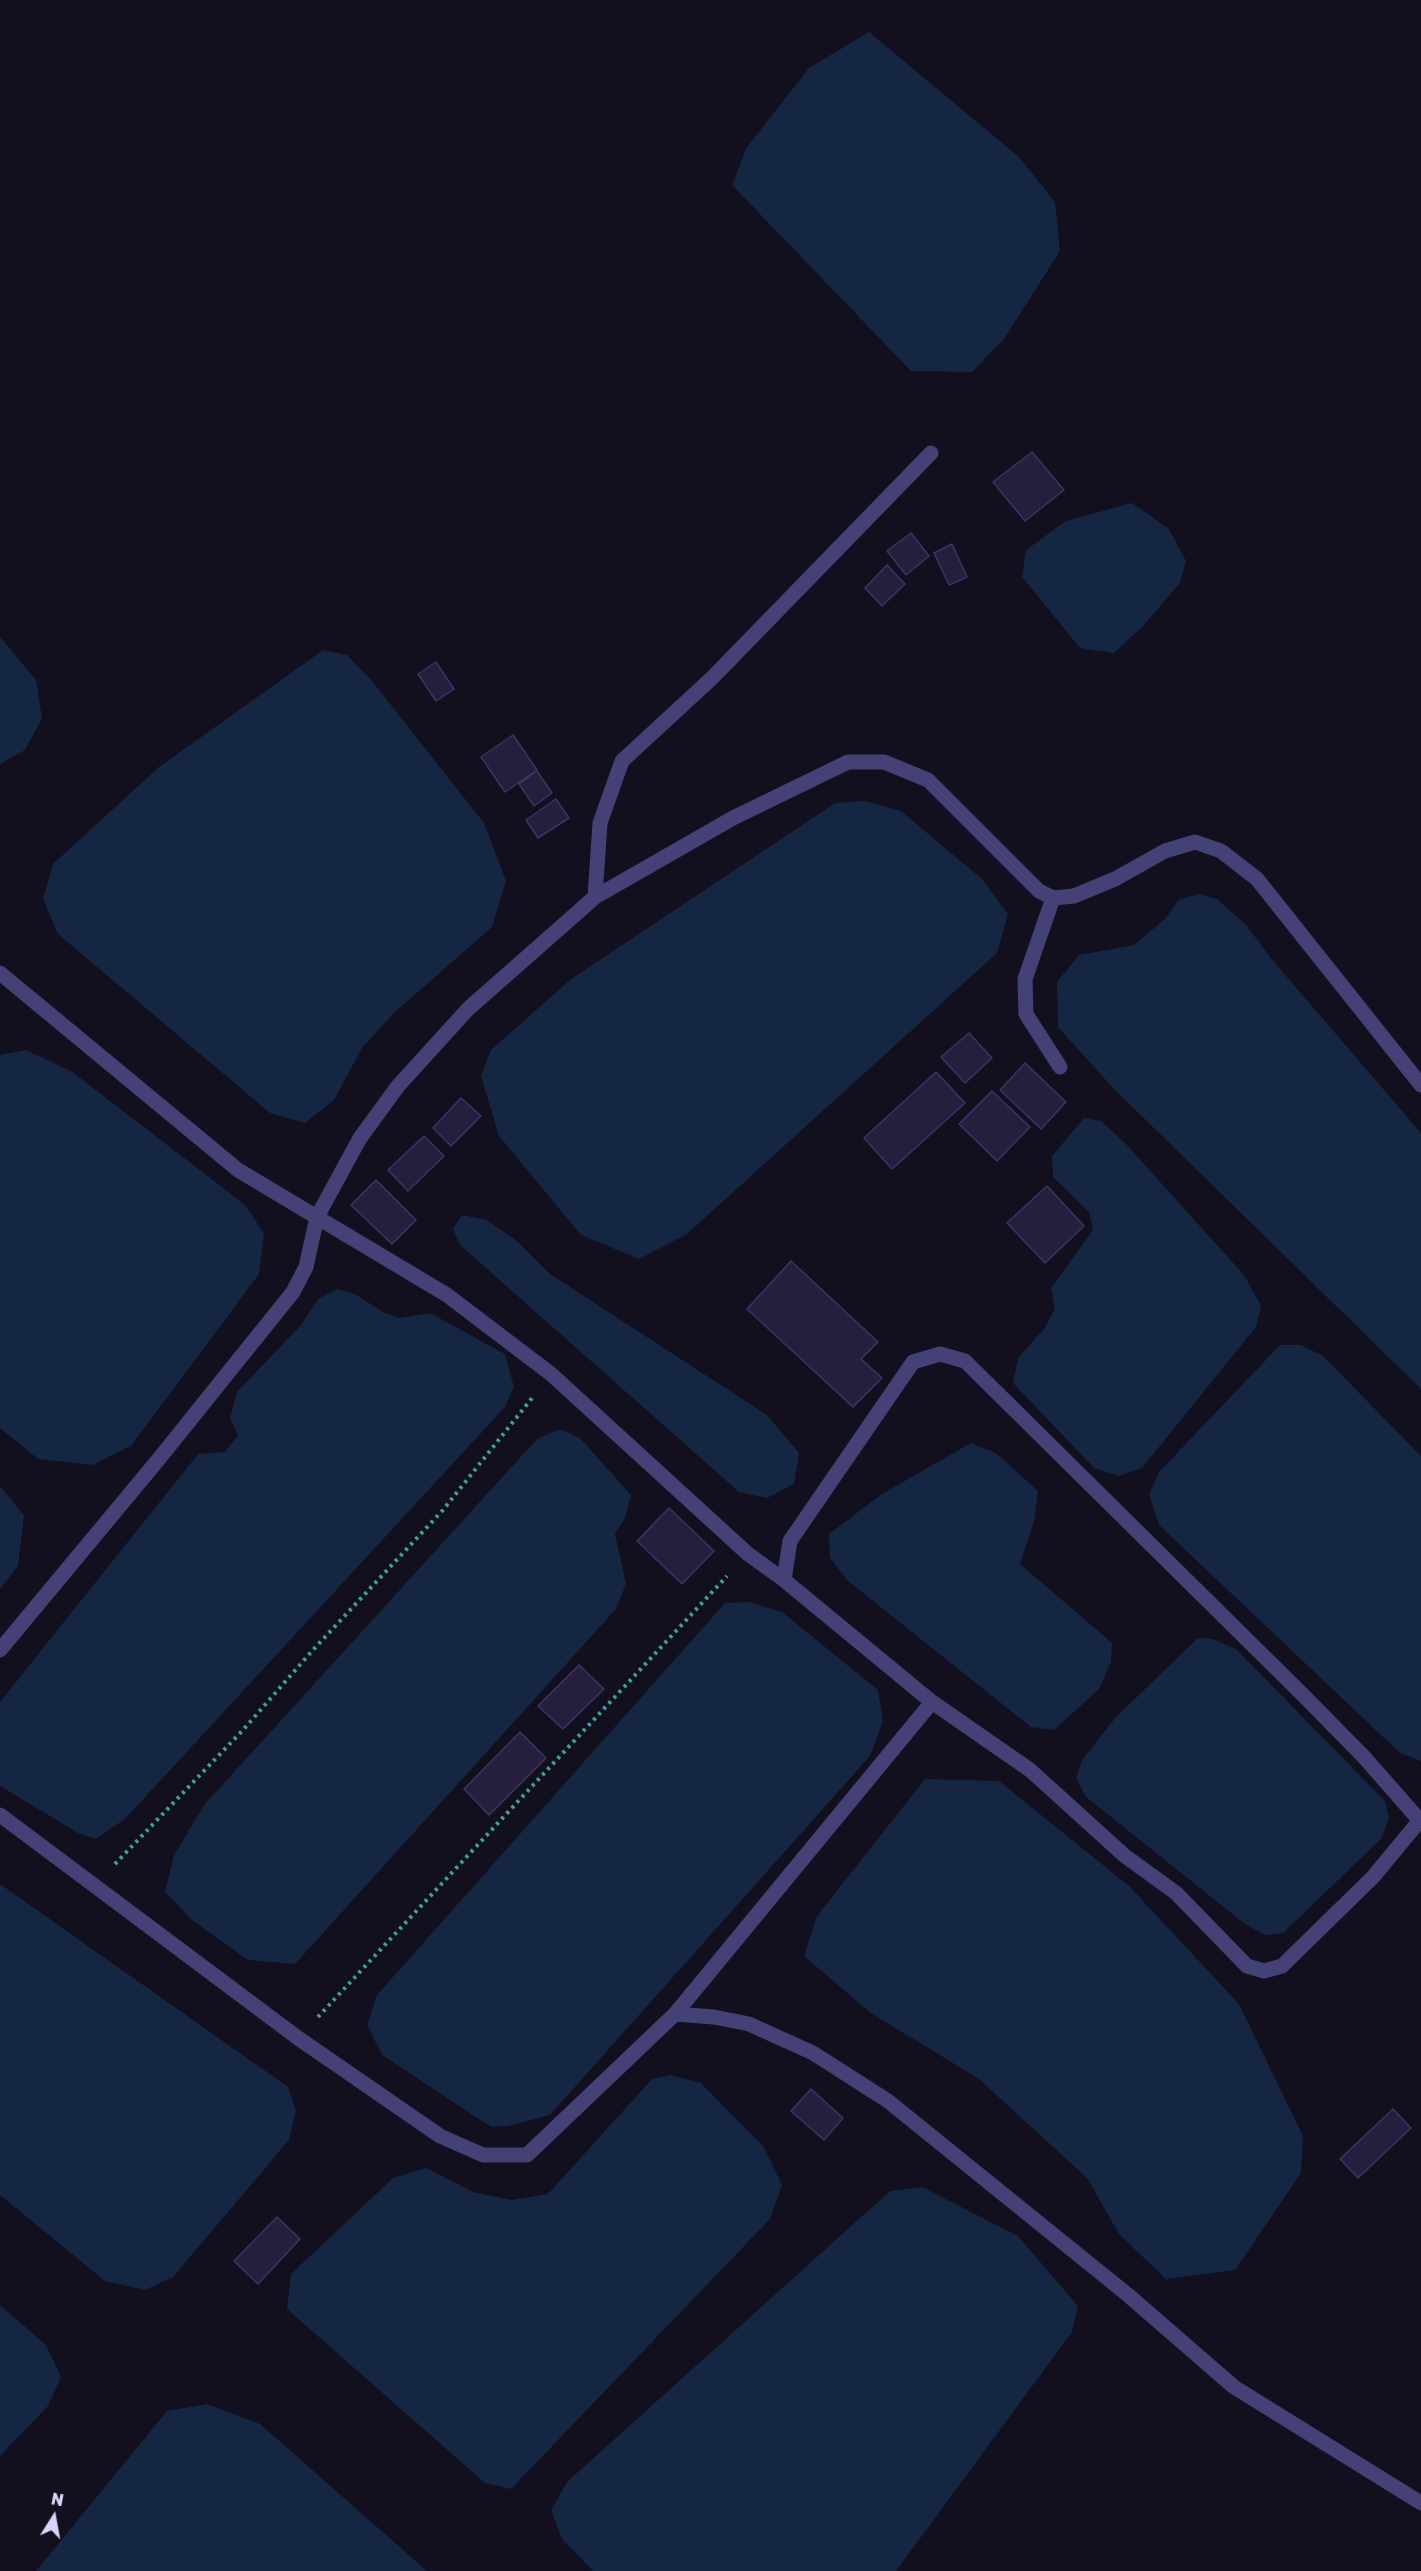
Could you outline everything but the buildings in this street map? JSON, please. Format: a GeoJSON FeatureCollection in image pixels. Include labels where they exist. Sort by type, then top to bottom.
{"type":"FeatureCollection","features":[{"type":"Feature","properties":{"kind":"street"},"geometry":{"type":"LineString","coordinates":[[595,897],[600,823],[622,761],[712,678],[931,453]]}},
{"type":"Feature","properties":{"kind":"street"},"geometry":{"type":"LineString","coordinates":[[0,1650],[158,1460],[293,1292],[306,1267],[317,1217],[360,1138],[398,1086],[468,1009],[595,897],[733,818],[848,762],[884,762],[928,780],[1038,891],[1053,898],[1074,896],[1116,879],[1165,851],[1195,842],[1221,851],[1257,879],[1421,1085]]}},
{"type":"Feature","properties":{"kind":"street"},"geometry":{"type":"LineString","coordinates":[[1053,898],[1025,979],[1026,1014],[1060,1067]]}},
{"type":"Feature","properties":{"kind":"street"},"geometry":{"type":"LineString","coordinates":[[0,973],[238,1170],[447,1295],[551,1374],[748,1554],[784,1580],[932,1702],[1030,1770],[1098,1833],[1176,1893],[1248,1966],[1264,1971],[1282,1966],[1373,1877],[1420,1820],[1364,1757],[1303,1695],[965,1362],[940,1354],[913,1362],[790,1541],[784,1580]]}},
{"type":"Feature","properties":{"kind":"street"},"geometry":{"type":"LineString","coordinates":[[0,1815],[298,2038],[440,2136],[483,2155],[527,2156],[675,2013],[932,1702]]}},
{"type":"Feature","properties":{"kind":"street"},"geometry":{"type":"LineString","coordinates":[[675,2013],[749,2024],[813,2053],[888,2101],[1128,2295],[1234,2387],[1421,2503]]}},
{"type":"Feature","properties":{"kind":"path"},"geometry":{"type":"LineString","coordinates":[[95,1885],[243,1730],[312,1651],[443,1510],[551,1374]]}},
{"type":"Feature","properties":{"kind":"path"},"geometry":{"type":"LineString","coordinates":[[298,2038],[748,1554]]}},
{"type":"Feature","properties":{"kind":"water"},"geometry":{"type":"Polygon","coordinates":[[[869,32],[1019,157],[1055,202],[1060,251],[1004,339],[972,372],[911,371],[732,185],[747,147],[809,68],[869,32]]]}},
{"type":"Feature","properties":{"kind":"water"},"geometry":{"type":"Polygon","coordinates":[[[1132,503],[1169,529],[1186,561],[1180,583],[1143,626],[1114,653],[1080,648],[1022,577],[1026,550],[1066,521],[1132,503]]]}},
{"type":"Feature","properties":{"kind":"water"},"geometry":{"type":"Polygon","coordinates":[[[0,637],[36,680],[42,718],[25,750],[0,764],[0,637]]]}},
{"type":"Feature","properties":{"kind":"water"},"geometry":{"type":"Polygon","coordinates":[[[323,650],[347,655],[372,681],[484,823],[506,881],[492,927],[394,1013],[362,1048],[334,1100],[305,1123],[270,1113],[58,934],[43,899],[53,864],[159,767],[323,650]]]}},
{"type":"Feature","properties":{"kind":"water"},"geometry":{"type":"Polygon","coordinates":[[[865,801],[901,811],[982,879],[1008,914],[997,953],[687,1234],[639,1259],[581,1235],[499,1136],[481,1076],[491,1050],[571,979],[835,803],[865,801]]]}},
{"type":"Feature","properties":{"kind":"water"},"geometry":{"type":"Polygon","coordinates":[[[1199,894],[1217,899],[1246,925],[1274,962],[1421,1133],[1421,1389],[1113,1088],[1058,1027],[1057,982],[1079,955],[1134,945],[1165,919],[1178,900],[1199,894]]]}},
{"type":"Feature","properties":{"kind":"water"},"geometry":{"type":"Polygon","coordinates":[[[26,1050],[71,1071],[244,1204],[264,1233],[259,1274],[131,1446],[93,1465],[38,1459],[0,1428],[0,1055],[26,1050]]]}},
{"type":"Feature","properties":{"kind":"water"},"geometry":{"type":"Polygon","coordinates":[[[1084,1118],[1101,1121],[1126,1144],[1244,1275],[1261,1306],[1256,1327],[1142,1468],[1119,1476],[1094,1468],[1013,1383],[1018,1358],[1044,1329],[1055,1309],[1051,1288],[1093,1230],[1089,1212],[1053,1177],[1052,1156],[1084,1118]]]}},
{"type":"Feature","properties":{"kind":"water"},"geometry":{"type":"Polygon","coordinates":[[[462,1215],[487,1220],[518,1242],[550,1274],[767,1415],[799,1453],[794,1484],[767,1498],[739,1492],[460,1245],[453,1229],[462,1215]]]}},
{"type":"Feature","properties":{"kind":"water"},"geometry":{"type":"Polygon","coordinates":[[[337,1289],[355,1294],[383,1312],[399,1318],[430,1313],[505,1354],[514,1387],[505,1407],[125,1819],[96,1839],[78,1833],[0,1786],[0,1702],[198,1454],[225,1452],[238,1435],[230,1418],[237,1392],[301,1325],[318,1299],[337,1289]]]}},
{"type":"Feature","properties":{"kind":"water"},"geometry":{"type":"Polygon","coordinates":[[[1280,1345],[1301,1345],[1323,1356],[1421,1456],[1421,1761],[1400,1753],[1159,1525],[1149,1495],[1159,1472],[1280,1345]]]}},
{"type":"Feature","properties":{"kind":"water"},"geometry":{"type":"Polygon","coordinates":[[[560,1429],[580,1438],[631,1495],[625,1518],[615,1534],[626,1584],[616,1609],[295,1964],[248,1960],[192,1920],[165,1892],[174,1855],[205,1804],[537,1439],[560,1429]]]}},
{"type":"Feature","properties":{"kind":"water"},"geometry":{"type":"Polygon","coordinates":[[[971,1443],[996,1453],[1038,1491],[1034,1522],[1020,1564],[1112,1643],[1111,1662],[1099,1689],[1054,1730],[1031,1727],[848,1581],[830,1558],[829,1534],[882,1494],[971,1443]]]}},
{"type":"Feature","properties":{"kind":"water"},"geometry":{"type":"Polygon","coordinates":[[[0,1486],[24,1515],[18,1566],[0,1589],[0,1486]]]}},
{"type":"Feature","properties":{"kind":"water"},"geometry":{"type":"Polygon","coordinates":[[[749,1602],[782,1612],[878,1690],[883,1721],[870,1756],[550,2115],[508,2126],[491,2127],[382,2055],[367,2025],[377,1995],[725,1603],[749,1602]]]}},
{"type":"Feature","properties":{"kind":"water"},"geometry":{"type":"Polygon","coordinates":[[[1198,1638],[1213,1639],[1236,1649],[1385,1801],[1389,1819],[1381,1839],[1283,1933],[1265,1935],[1245,1924],[1086,1797],[1076,1778],[1082,1760],[1117,1716],[1198,1638]]]}},
{"type":"Feature","properties":{"kind":"water"},"geometry":{"type":"Polygon","coordinates":[[[925,1779],[999,1781],[1129,1886],[1239,2004],[1303,2136],[1301,2173],[1235,2270],[1166,2279],[1119,2234],[1087,2178],[979,2079],[871,2013],[804,1956],[817,1916],[925,1779]]]}},
{"type":"Feature","properties":{"kind":"water"},"geometry":{"type":"Polygon","coordinates":[[[0,1884],[288,2087],[296,2110],[289,2140],[173,2277],[145,2290],[105,2281],[0,2195],[0,1884]]]}},
{"type":"Feature","properties":{"kind":"water"},"geometry":{"type":"Polygon","coordinates":[[[670,2075],[701,2083],[763,2146],[782,2185],[770,2219],[511,2489],[485,2483],[287,2309],[291,2274],[393,2178],[426,2168],[473,2192],[512,2200],[548,2194],[652,2079],[670,2075]]]}},
{"type":"Feature","properties":{"kind":"water"},"geometry":{"type":"Polygon","coordinates":[[[922,2187],[1018,2236],[1078,2306],[1072,2332],[896,2571],[593,2571],[562,2539],[551,2510],[567,2482],[890,2191],[922,2187]]]}},
{"type":"Feature","properties":{"kind":"water"},"geometry":{"type":"Polygon","coordinates":[[[0,2305],[46,2345],[61,2377],[48,2406],[0,2456],[0,2305]]]}},
{"type":"Feature","properties":{"kind":"water"},"geometry":{"type":"Polygon","coordinates":[[[207,2404],[260,2424],[427,2571],[36,2571],[167,2411],[207,2404]]]}}]}
